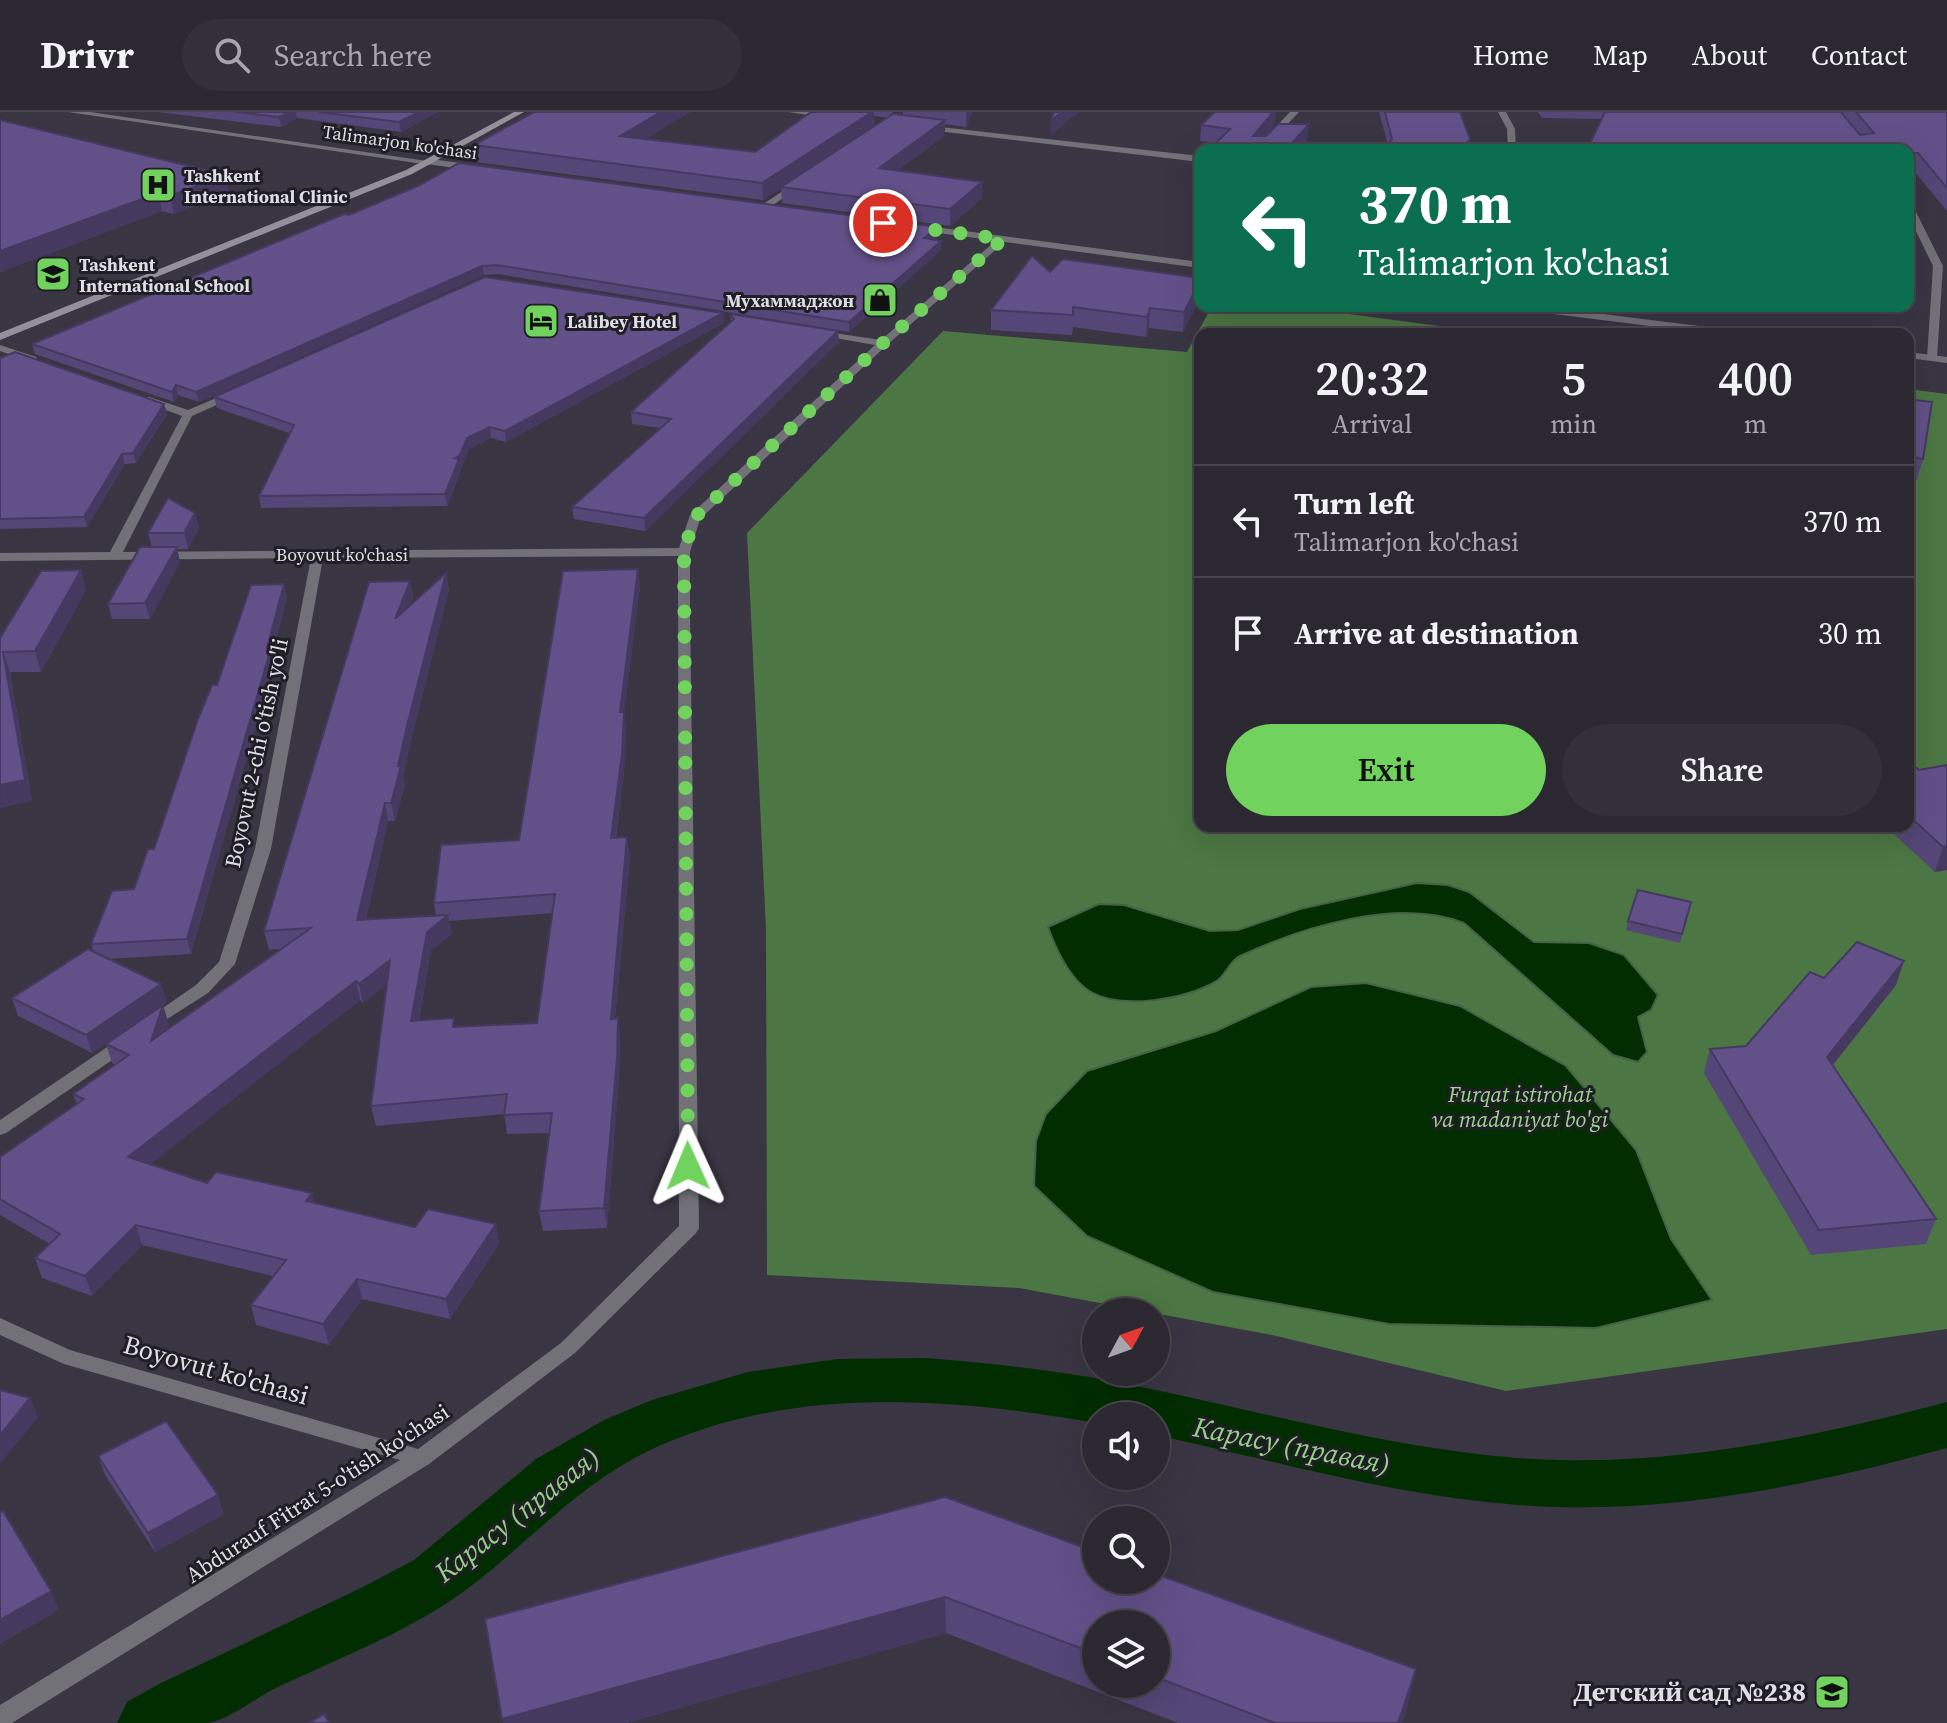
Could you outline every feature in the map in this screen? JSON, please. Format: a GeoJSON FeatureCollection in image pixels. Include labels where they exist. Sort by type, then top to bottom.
{"type":"FeatureCollection","features":[{"type":"Feature","properties":{"kind":"main road"},"geometry":{"type":"LineString","coordinates":[[0,337],[430,162],[520,112]]}},
{"type":"Feature","properties":{"kind":"street","name":"Talimarjon ko'chasi"},"geometry":{"type":"LineString","coordinates":[[72,112],[490,170]]}},
{"type":"Feature","properties":{"kind":"street"},"geometry":{"type":"LineString","coordinates":[[792,112],[835,117]]}},
{"type":"Feature","properties":{"kind":"street"},"geometry":{"type":"LineString","coordinates":[[1264,144],[1295,112]]}},
{"type":"Feature","properties":{"kind":"street"},"geometry":{"type":"LineString","coordinates":[[1502,112],[1511,129],[1512,144]]}},
{"type":"Feature","properties":{"kind":"street"},"geometry":{"type":"LineString","coordinates":[[907,125],[1194,158]]}},
{"type":"Feature","properties":{"kind":"street"},"geometry":{"type":"LineString","coordinates":[[763,208],[801,182]]}},
{"type":"Feature","properties":{"kind":"street"},"geometry":{"type":"LineString","coordinates":[[748,206],[778,210]]}},
{"type":"Feature","properties":{"kind":"street"},"geometry":{"type":"LineString","coordinates":[[1914,218],[1938,266],[1932,358]]}},
{"type":"Feature","properties":{"kind":"street"},"geometry":{"type":"LineString","coordinates":[[913,227],[1194,264]]}},
{"type":"Feature","properties":{"kind":"street","name":"Abdurauf Fitrat 5-o'tish ko'chasi"},"geometry":{"type":"LineString","coordinates":[[0,1718],[421,1458],[568,1348],[689,1228],[684,552],[694,518],[883,343],[1003,239]]}},
{"type":"Feature","properties":{"kind":"street"},"geometry":{"type":"LineString","coordinates":[[1563,312],[1691,328]]}},
{"type":"Feature","properties":{"kind":"street"},"geometry":{"type":"LineString","coordinates":[[806,330],[883,343]]}},
{"type":"Feature","properties":{"kind":"street"},"geometry":{"type":"LineString","coordinates":[[0,348],[43,363]]}},
{"type":"Feature","properties":{"kind":"street"},"geometry":{"type":"LineString","coordinates":[[1914,356],[1947,360]]}},
{"type":"Feature","properties":{"kind":"street"},"geometry":{"type":"LineString","coordinates":[[115,555],[188,414],[243,389]]}},
{"type":"Feature","properties":{"kind":"street"},"geometry":{"type":"LineString","coordinates":[[130,394],[188,414]]}},
{"type":"Feature","properties":{"kind":"street","name":"Boyovut ko'chasi"},"geometry":{"type":"LineString","coordinates":[[0,557],[684,552]]}},
{"type":"Feature","properties":{"kind":"street","name":"Boyovut 2-chi o'tish yo'li"},"geometry":{"type":"LineString","coordinates":[[0,1129],[202,989],[227,964],[263,849],[318,554]]}},
{"type":"Feature","properties":{"kind":"street","name":"Boyovut ko'chasi"},"geometry":{"type":"LineString","coordinates":[[0,1326],[64,1356],[421,1458]]}},
{"type":"Feature","properties":{"kind":"green space","name":"Furqat istirohat va madaniyat bo'gi"},"geometry":{"type":"Polygon","coordinates":[[[1209,312],[1334,312],[1454,328],[1200,328],[1209,312]]]}},
{"type":"Feature","properties":{"kind":"green space","name":"Furqat istirohat va madaniyat bo'gi"},"geometry":{"type":"Polygon","coordinates":[[[943,331],[1187,352],[1194,339],[1194,832],[1914,832],[1914,390],[1947,394],[1947,1329],[1506,1391],[1272,1335],[1170,1316],[1170,1298],[1082,1300],[1019,1288],[767,1275],[766,930],[747,533],[943,331]]]}},
{"type":"Feature","properties":{"kind":"shaded area"},"geometry":{"type":"Polygon","coordinates":[[[1417,883],[1448,885],[1469,892],[1534,942],[1589,943],[1624,955],[1658,995],[1651,1010],[1638,1017],[1647,1052],[1638,1062],[1613,1055],[1464,923],[1438,916],[1380,914],[1321,926],[1240,956],[1219,979],[1202,988],[1171,997],[1136,1001],[1104,997],[1083,986],[1064,963],[1048,927],[1099,904],[1124,905],[1210,931],[1238,930],[1300,909],[1417,883]]]}},
{"type":"Feature","properties":{"kind":"shaded area"},"geometry":{"type":"Polygon","coordinates":[[[1366,983],[1460,1006],[1566,1066],[1636,1150],[1671,1239],[1712,1300],[1596,1328],[1389,1324],[1213,1292],[1087,1236],[1034,1186],[1036,1141],[1046,1114],[1087,1071],[1216,1031],[1311,987],[1366,983]]]}},
{"type":"Feature","properties":{"kind":"building"},"geometry":{"type":"Polygon","coordinates":[[[236,112],[289,112],[279,117],[236,112]]]}},
{"type":"Feature","properties":{"kind":"building"},"geometry":{"type":"Polygon","coordinates":[[[319,112],[419,112],[399,122],[319,112]]]}},
{"type":"Feature","properties":{"kind":"building"},"geometry":{"type":"Polygon","coordinates":[[[534,112],[661,112],[620,136],[755,152],[811,112],[872,112],[762,183],[474,145],[534,112]]]}},
{"type":"Feature","properties":{"kind":"building"},"geometry":{"type":"Polygon","coordinates":[[[1215,112],[1273,112],[1253,136],[1266,136],[1278,124],[1309,124],[1291,144],[1215,144],[1230,129],[1201,125],[1215,112]]]}},
{"type":"Feature","properties":{"kind":"building"},"geometry":{"type":"Polygon","coordinates":[[[1385,112],[1460,112],[1470,139],[1466,144],[1388,144],[1392,139],[1385,112]]]}},
{"type":"Feature","properties":{"kind":"building"},"geometry":{"type":"Polygon","coordinates":[[[1605,112],[1841,112],[1860,135],[1874,133],[1856,112],[1947,112],[1947,188],[1918,153],[1914,153],[1914,144],[1590,144],[1605,112]]]}},
{"type":"Feature","properties":{"kind":"building"},"geometry":{"type":"Polygon","coordinates":[[[893,114],[945,120],[879,168],[982,182],[950,209],[781,187],[893,114]]]}},
{"type":"Feature","properties":{"kind":"building"},"geometry":{"type":"Polygon","coordinates":[[[0,120],[226,175],[170,196],[158,193],[0,251],[0,120]]]}},
{"type":"Feature","properties":{"kind":"building"},"geometry":{"type":"Polygon","coordinates":[[[459,163],[938,227],[924,238],[941,241],[849,322],[497,265],[482,266],[196,392],[176,385],[172,392],[32,344],[420,185],[459,163]]]}},
{"type":"Feature","properties":{"kind":"building"},"geometry":{"type":"Polygon","coordinates":[[[1032,256],[1050,272],[1063,259],[1194,277],[1194,293],[1184,312],[1150,308],[1147,317],[1073,307],[1073,315],[991,310],[1032,256]]]}},
{"type":"Feature","properties":{"kind":"building"},"geometry":{"type":"Polygon","coordinates":[[[485,277],[723,313],[505,431],[490,427],[467,438],[460,455],[455,458],[459,459],[445,494],[259,496],[294,425],[214,397],[485,277]]]}},
{"type":"Feature","properties":{"kind":"building"},"geometry":{"type":"Polygon","coordinates":[[[730,314],[838,331],[644,518],[572,507],[671,419],[631,412],[734,319],[730,314]]]}},
{"type":"Feature","properties":{"kind":"building"},"geometry":{"type":"Polygon","coordinates":[[[15,352],[164,404],[133,453],[122,454],[84,517],[0,519],[0,358],[15,352]]]}},
{"type":"Feature","properties":{"kind":"building"},"geometry":{"type":"Polygon","coordinates":[[[1914,400],[1932,402],[1923,459],[1914,457],[1914,400]]]}},
{"type":"Feature","properties":{"kind":"building"},"geometry":{"type":"Polygon","coordinates":[[[168,498],[195,513],[184,533],[148,533],[168,498]]]}},
{"type":"Feature","properties":{"kind":"building"},"geometry":{"type":"Polygon","coordinates":[[[140,547],[177,547],[145,603],[108,604],[140,547]]]}},
{"type":"Feature","properties":{"kind":"building"},"geometry":{"type":"Polygon","coordinates":[[[638,569],[620,712],[624,712],[622,754],[611,838],[627,837],[611,1019],[618,1018],[617,1058],[604,1208],[539,1211],[552,1113],[504,1115],[507,1094],[371,1106],[390,960],[359,984],[356,981],[128,1157],[207,1183],[216,1172],[312,1193],[306,1201],[415,1227],[428,1209],[496,1224],[446,1299],[357,1279],[323,1324],[251,1305],[286,1260],[136,1225],[85,1276],[35,1258],[60,1234],[0,1199],[0,1157],[84,1099],[73,1094],[129,1055],[106,1044],[163,1005],[151,1041],[311,928],[264,931],[369,582],[410,581],[395,619],[446,573],[407,726],[398,766],[401,766],[391,803],[385,803],[357,920],[448,915],[427,932],[411,1021],[454,1018],[453,1027],[537,1023],[555,894],[434,903],[441,845],[519,840],[563,571],[638,569]]]}},
{"type":"Feature","properties":{"kind":"building"},"geometry":{"type":"Polygon","coordinates":[[[81,570],[35,651],[3,652],[25,780],[0,785],[0,638],[41,571],[81,570]]]}},
{"type":"Feature","properties":{"kind":"building"},"geometry":{"type":"Polygon","coordinates":[[[284,584],[267,648],[271,648],[187,939],[91,944],[112,891],[134,889],[148,849],[154,849],[198,719],[212,685],[217,685],[251,585],[284,584]]]}},
{"type":"Feature","properties":{"kind":"building"},"geometry":{"type":"Polygon","coordinates":[[[1947,765],[1947,846],[1943,847],[1914,820],[1914,766],[1919,770],[1947,765]]]}},
{"type":"Feature","properties":{"kind":"building"},"geometry":{"type":"Polygon","coordinates":[[[1638,890],[1691,902],[1682,934],[1628,921],[1638,890]]]}},
{"type":"Feature","properties":{"kind":"building"},"geometry":{"type":"Polygon","coordinates":[[[1857,942],[1904,961],[1827,1057],[1936,1219],[1819,1230],[1710,1049],[1746,1046],[1810,972],[1824,978],[1857,942]]]}},
{"type":"Feature","properties":{"kind":"building"},"geometry":{"type":"Polygon","coordinates":[[[88,949],[161,984],[86,1035],[12,998],[88,949]]]}},
{"type":"Feature","properties":{"kind":"building"},"geometry":{"type":"Polygon","coordinates":[[[0,1390],[30,1398],[0,1435],[0,1390]]]}},
{"type":"Feature","properties":{"kind":"building"},"geometry":{"type":"Polygon","coordinates":[[[166,1421],[218,1495],[148,1533],[98,1456],[166,1421]]]}},
{"type":"Feature","properties":{"kind":"building"},"geometry":{"type":"Polygon","coordinates":[[[945,1497],[1082,1547],[1082,1594],[1170,1594],[1170,1579],[1416,1669],[1398,1723],[1275,1723],[1170,1682],[1170,1610],[1082,1610],[1082,1649],[945,1597],[502,1719],[485,1619],[945,1497]]]}},
{"type":"Feature","properties":{"kind":"building"},"geometry":{"type":"Polygon","coordinates":[[[3,1511],[51,1591],[0,1620],[0,1513],[3,1511]]]}},
{"type":"Feature","properties":{"kind":"building"},"geometry":{"type":"Polygon","coordinates":[[[324,1714],[329,1723],[309,1723],[324,1714]]]}},
{"type":"Feature","properties":{"kind":"waterway","name":"Карасу (правая)"},"geometry":{"type":"LineString","coordinates":[[150,1723],[215,1687],[350,1624],[436,1578],[557,1476],[602,1448],[673,1416],[748,1394],[837,1381],[926,1379],[1015,1387],[1104,1402],[1369,1460],[1456,1475],[1518,1482],[1580,1484],[1642,1482],[1765,1467],[1947,1425]]}},
{"type":"Feature","properties":{"kind":"place","name":"Tashkent International Clinic"},"geometry":{"type":"Point","coordinates":[158,185]}},
{"type":"Feature","properties":{"kind":"place","name":"Tashkent International School"},"geometry":{"type":"Point","coordinates":[53,274]}},
{"type":"Feature","properties":{"kind":"place","name":"Мухаммаджон"},"geometry":{"type":"Point","coordinates":[880,300]}},
{"type":"Feature","properties":{"kind":"place","name":"Lalibey Hotel"},"geometry":{"type":"Point","coordinates":[541,321]}},
{"type":"Feature","properties":{"kind":"place","name":"Детский сад №238"},"geometry":{"type":"Point","coordinates":[1832,1692]}},
{"type":"Feature","properties":{"kind":"route"},"geometry":{"type":"LineString","coordinates":[[688,1166],[683,828],[684,552],[694,518],[883,343],[1003,239],[883,223]]}}]}
